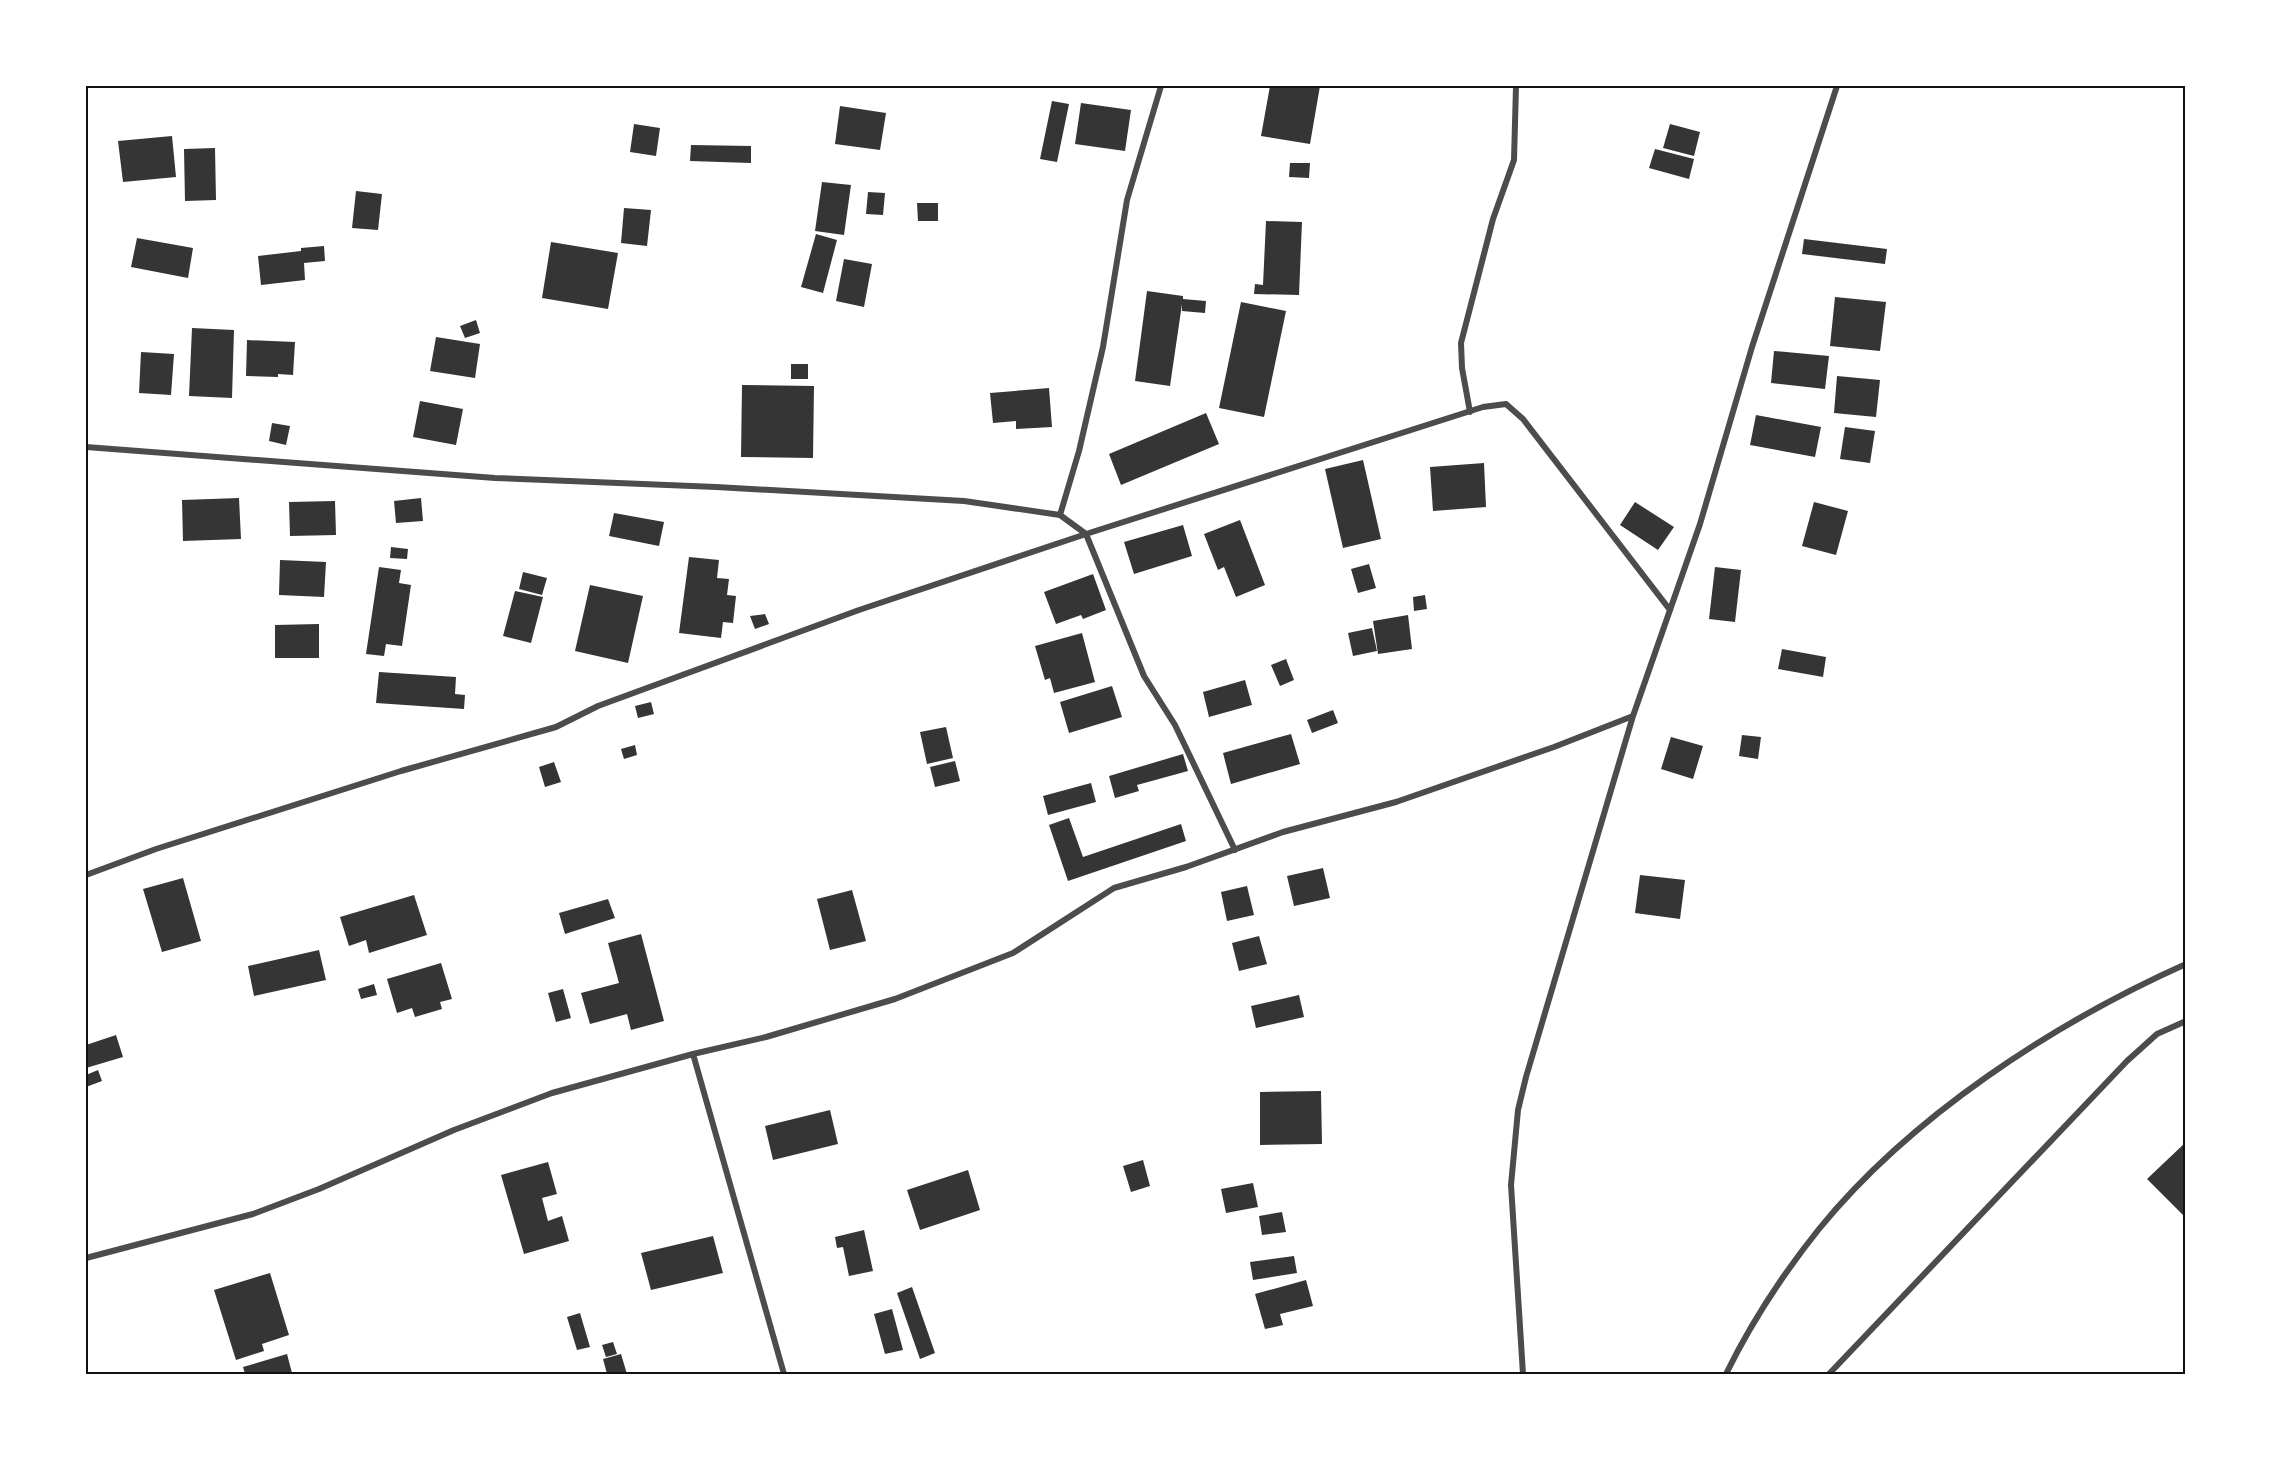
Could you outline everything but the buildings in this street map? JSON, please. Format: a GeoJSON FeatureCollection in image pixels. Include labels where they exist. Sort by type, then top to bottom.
{"type":"FeatureCollection","features":[{"type":"Feature","properties":{"kind":"street"},"geometry":{"type":"LineString","coordinates":[[1060,515],[1079,451],[1103,347],[1126,200],[1161,86]]}},
{"type":"Feature","properties":{"kind":"street"},"geometry":{"type":"LineString","coordinates":[[1470,412],[1462,368],[1461,343],[1493,219],[1514,160],[1516,86]]}},
{"type":"Feature","properties":{"kind":"street"},"geometry":{"type":"LineString","coordinates":[[1523,1374],[1510,1185],[1518,1110],[1532,1054],[1633,716],[1700,524],[1752,347],[1837,86]]}},
{"type":"Feature","properties":{"kind":"street"},"geometry":{"type":"LineString","coordinates":[[86,875],[156,849],[401,771],[556,727],[598,706],[859,610],[1086,534],[1470,412],[1506,404],[1523,419],[1670,610]]}},
{"type":"Feature","properties":{"kind":"street"},"geometry":{"type":"LineString","coordinates":[[86,447],[495,478],[716,487],[964,501],[1060,515],[1086,534],[1144,676],[1175,725],[1234,850]]}},
{"type":"Feature","properties":{"kind":"street"},"geometry":{"type":"LineString","coordinates":[[86,1258],[253,1214],[319,1189],[521,1103],[693,1054],[834,1018],[948,979],[1013,953],[1114,888],[1283,832],[1396,802],[1554,747],[1633,716]]}},
{"type":"Feature","properties":{"kind":"street"},"geometry":{"type":"LineString","coordinates":[[1726,1374],[1773,1291],[1819,1228],[1863,1181],[1914,1133],[1993,1072],[2079,1018],[2147,981],[2186,964]]}},
{"type":"Feature","properties":{"kind":"street"},"geometry":{"type":"LineString","coordinates":[[1828,1374],[2127,1061],[2157,1035],[2186,1022]]}},
{"type":"Feature","properties":{"kind":"street"},"geometry":{"type":"LineString","coordinates":[[693,1054],[784,1374]]}}]}
